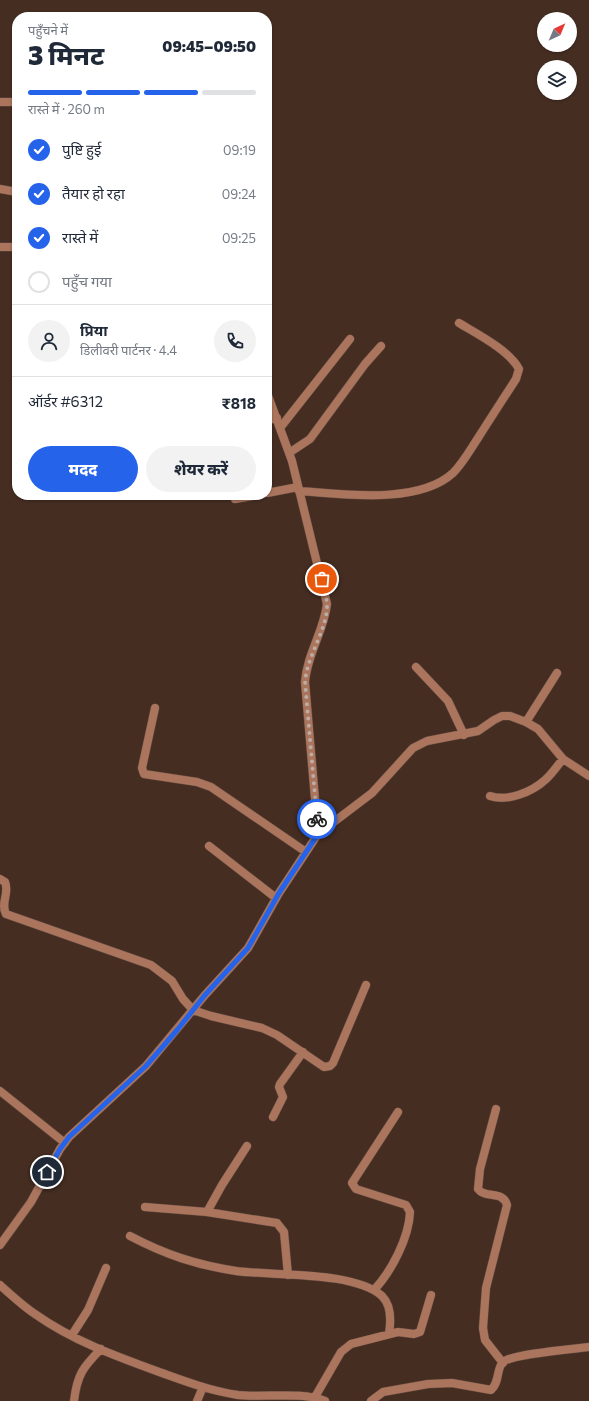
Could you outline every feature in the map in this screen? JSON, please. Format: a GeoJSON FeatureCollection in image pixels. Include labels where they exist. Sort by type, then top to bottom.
{"type":"FeatureCollection","features":[{"type":"Feature","properties":{"kind":"street"},"geometry":{"type":"LineString","coordinates":[[0,102],[12,102]]}},
{"type":"Feature","properties":{"kind":"street"},"geometry":{"type":"LineString","coordinates":[[0,189],[12,191]]}},
{"type":"Feature","properties":{"kind":"street"},"geometry":{"type":"LineString","coordinates":[[0,247],[12,247]]}},
{"type":"Feature","properties":{"kind":"street"},"geometry":{"type":"LineString","coordinates":[[272,492],[298,489],[371,496],[397,494],[427,487],[443,480],[453,472],[464,460],[516,379],[519,369],[512,360],[497,348],[459,323]]}},
{"type":"Feature","properties":{"kind":"street"},"geometry":{"type":"LineString","coordinates":[[280,428],[350,339]]}},
{"type":"Feature","properties":{"kind":"street"},"geometry":{"type":"LineString","coordinates":[[289,453],[310,439],[365,364],[381,346]]}},
{"type":"Feature","properties":{"kind":"street"},"geometry":{"type":"LineString","coordinates":[[272,406],[289,453],[327,604],[322,627],[306,668],[305,682],[318,834]]}},
{"type":"Feature","properties":{"kind":"street"},"geometry":{"type":"LineString","coordinates":[[272,419],[277,418]]}},
{"type":"Feature","properties":{"kind":"street"},"geometry":{"type":"LineString","coordinates":[[416,667],[448,701],[464,735]]}},
{"type":"Feature","properties":{"kind":"street"},"geometry":{"type":"LineString","coordinates":[[526,722],[557,673]]}},
{"type":"Feature","properties":{"kind":"street"},"geometry":{"type":"LineString","coordinates":[[155,708],[142,768],[144,774],[197,782],[211,787],[306,852]]}},
{"type":"Feature","properties":{"kind":"street"},"geometry":{"type":"LineString","coordinates":[[0,1245],[31,1202],[65,1142],[146,1066],[248,948],[276,898],[318,834],[372,793],[413,748],[427,741],[464,735],[478,731],[502,716],[516,717],[538,729],[563,759],[589,776]]}},
{"type":"Feature","properties":{"kind":"street"},"geometry":{"type":"LineString","coordinates":[[490,796],[498,799],[527,791],[544,781],[563,759]]}},
{"type":"Feature","properties":{"kind":"street"},"geometry":{"type":"LineString","coordinates":[[209,846],[276,898]]}},
{"type":"Feature","properties":{"kind":"street"},"geometry":{"type":"LineString","coordinates":[[0,879],[5,882],[7,888],[3,905],[6,914],[158,969],[172,980],[183,999],[193,1010],[211,1016],[262,1028],[277,1035],[324,1067],[330,1066],[366,985]]}},
{"type":"Feature","properties":{"kind":"street"},"geometry":{"type":"LineString","coordinates":[[273,1118],[283,1097],[279,1087],[280,1084],[303,1052]]}},
{"type":"Feature","properties":{"kind":"street"},"geometry":{"type":"LineString","coordinates":[[0,1091],[65,1142]]}},
{"type":"Feature","properties":{"kind":"street"},"geometry":{"type":"LineString","coordinates":[[496,1109],[480,1169],[478,1189],[483,1194],[500,1196],[506,1201],[507,1205],[486,1288],[483,1328],[485,1340],[503,1362]]}},
{"type":"Feature","properties":{"kind":"street"},"geometry":{"type":"LineString","coordinates":[[374,1290],[385,1278],[394,1264],[410,1212],[406,1205],[356,1188],[352,1183],[398,1112]]}},
{"type":"Feature","properties":{"kind":"street"},"geometry":{"type":"LineString","coordinates":[[207,1212],[247,1146]]}},
{"type":"Feature","properties":{"kind":"street"},"geometry":{"type":"LineString","coordinates":[[145,1208],[207,1212],[273,1222],[280,1226],[284,1232],[288,1275]]}},
{"type":"Feature","properties":{"kind":"street"},"geometry":{"type":"LineString","coordinates":[[130,1236],[158,1251],[189,1262],[238,1271],[329,1277],[374,1290],[388,1305],[391,1324],[390,1333]]}},
{"type":"Feature","properties":{"kind":"street"},"geometry":{"type":"LineString","coordinates":[[72,1336],[88,1310],[106,1268]]}},
{"type":"Feature","properties":{"kind":"street"},"geometry":{"type":"LineString","coordinates":[[0,1285],[35,1315],[72,1336],[101,1349],[203,1387],[238,1395],[314,1397],[325,1401]]}},
{"type":"Feature","properties":{"kind":"street"},"geometry":{"type":"LineString","coordinates":[[314,1397],[346,1347],[356,1341],[390,1333],[398,1332],[418,1334],[420,1332],[431,1295]]}},
{"type":"Feature","properties":{"kind":"street"},"geometry":{"type":"LineString","coordinates":[[370,1401],[383,1392],[428,1384],[452,1383],[491,1390],[495,1386],[503,1362],[510,1359],[550,1351],[589,1347]]}},
{"type":"Feature","properties":{"kind":"street"},"geometry":{"type":"LineString","coordinates":[[74,1401],[80,1373],[85,1365],[101,1349]]}},
{"type":"Feature","properties":{"kind":"street"},"geometry":{"type":"LineString","coordinates":[[197,1401],[203,1387]]}},
{"type":"Feature","properties":{"kind":"way so far"},"geometry":{"type":"LineString","coordinates":[[317,819],[305,682],[306,668],[326,614],[327,604],[322,579]]}},
{"type":"Feature","properties":{"kind":"route"},"geometry":{"type":"LineString","coordinates":[[47,1172],[60,1149],[69,1137],[83,1126],[146,1066],[205,995],[248,948],[259,931],[279,893],[318,834],[317,819]]}}]}
